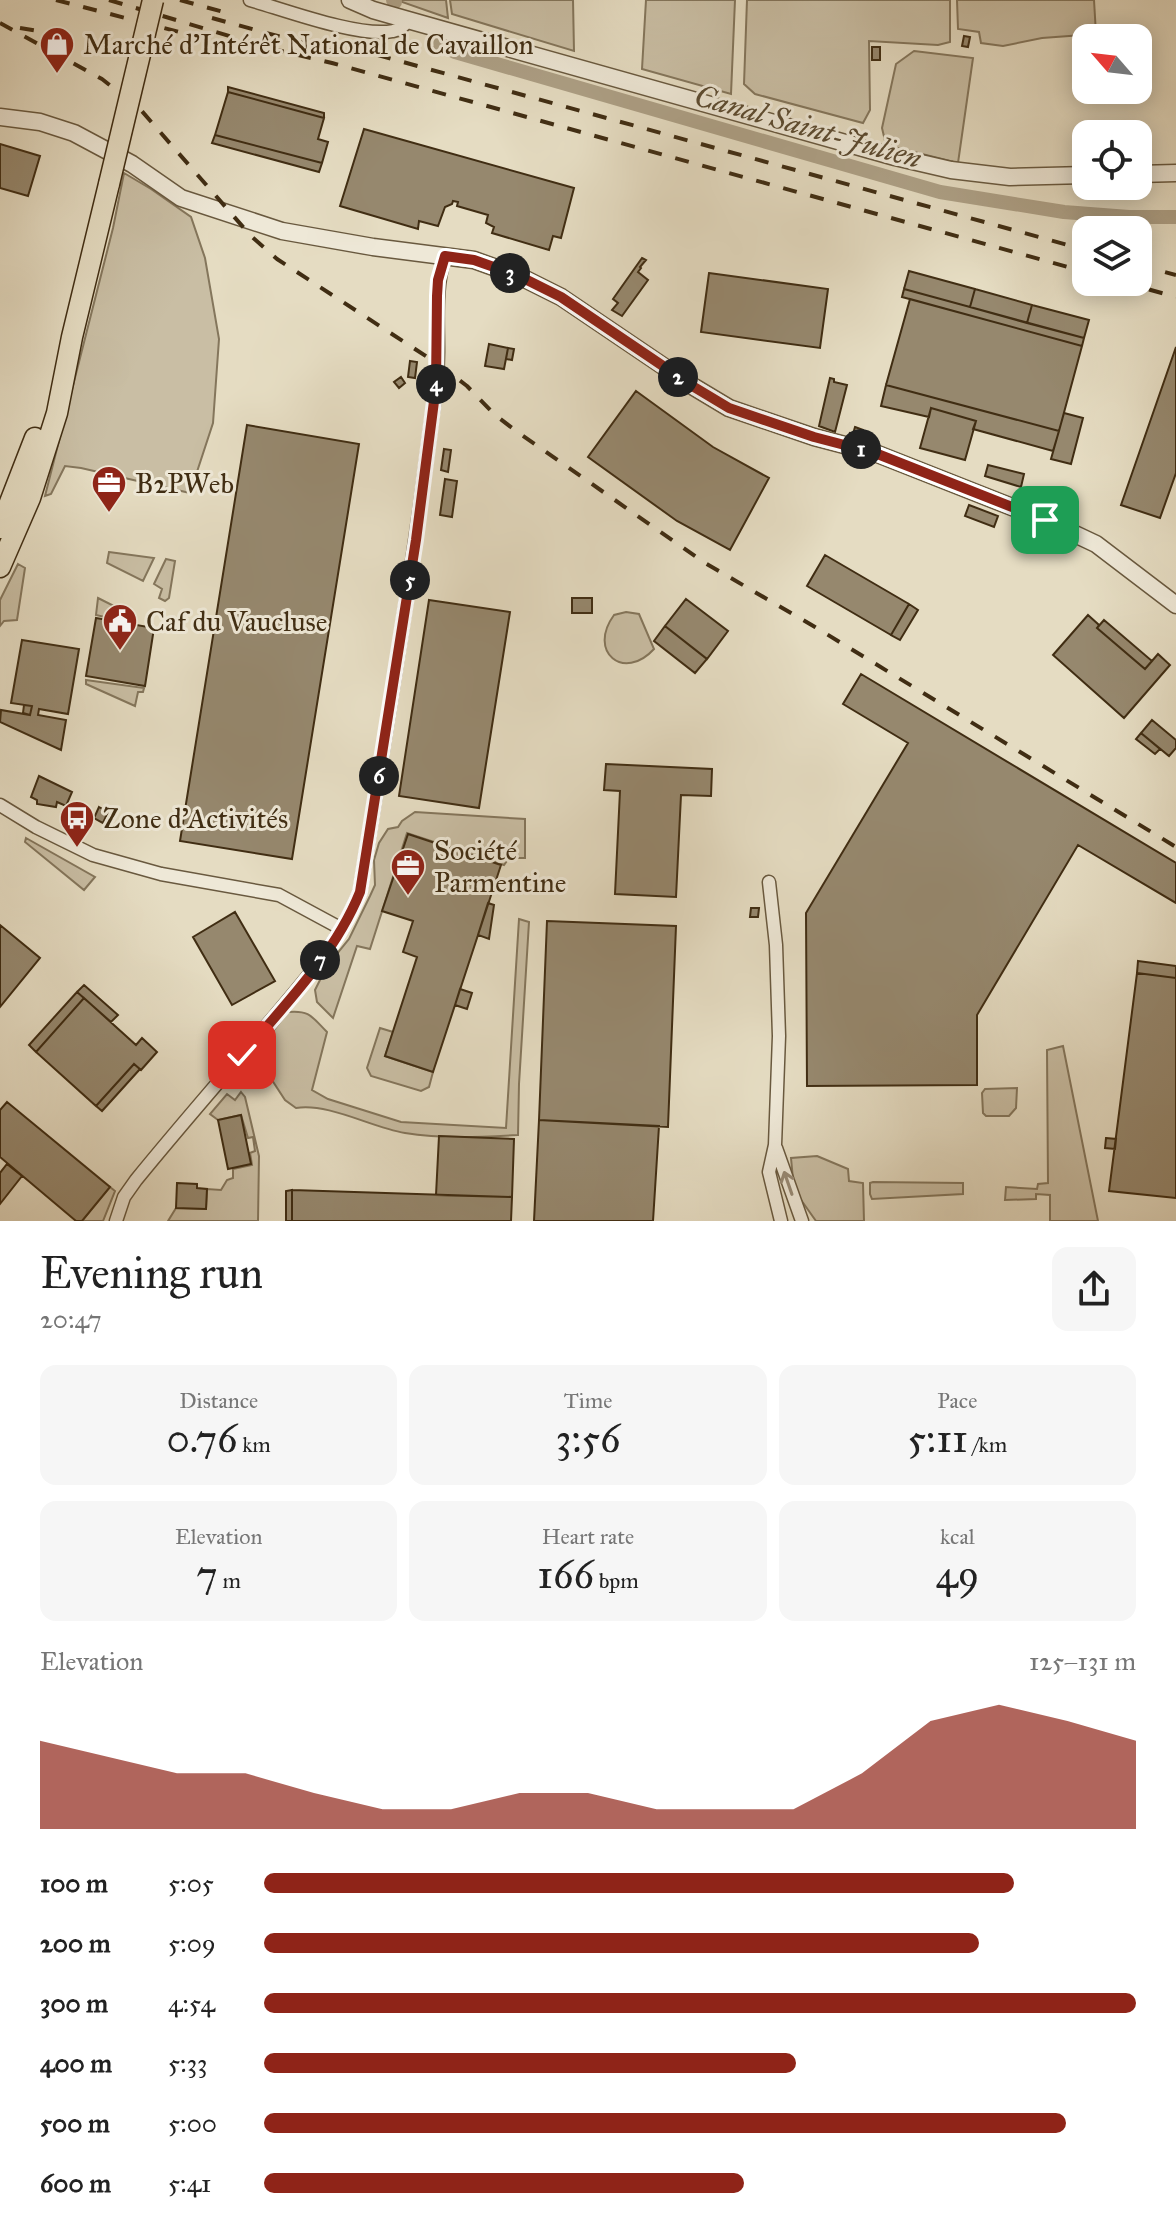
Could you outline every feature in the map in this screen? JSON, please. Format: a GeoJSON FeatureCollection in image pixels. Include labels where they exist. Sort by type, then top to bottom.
{"type":"FeatureCollection","features":[{"type":"Feature","properties":{"kind":"main road"},"geometry":{"type":"LineString","coordinates":[[0,567],[30,498],[57,413],[72,337],[153,0]]}},
{"type":"Feature","properties":{"kind":"main road"},"geometry":{"type":"LineString","coordinates":[[0,528],[72,337]]}},
{"type":"Feature","properties":{"kind":"street"},"geometry":{"type":"LineString","coordinates":[[250,0],[370,33],[396,31],[408,20]]}},
{"type":"Feature","properties":{"kind":"street"},"geometry":{"type":"LineString","coordinates":[[350,0],[408,20],[865,149],[951,170],[1010,177],[1072,175]]}},
{"type":"Feature","properties":{"kind":"street"},"geometry":{"type":"LineString","coordinates":[[0,117],[40,122],[74,133],[132,164],[181,198],[282,231],[474,260],[519,276],[561,297],[729,408],[814,437],[875,453],[1045,520],[1096,544],[1176,605]]}},
{"type":"Feature","properties":{"kind":"street"},"geometry":{"type":"LineString","coordinates":[[1152,174],[1176,173]]}},
{"type":"Feature","properties":{"kind":"street"},"geometry":{"type":"LineString","coordinates":[[116,1221],[124,1197],[136,1180],[295,992],[342,929],[360,892],[416,540],[436,386],[438,280],[445,256]]}},
{"type":"Feature","properties":{"kind":"street"},"geometry":{"type":"LineString","coordinates":[[0,805],[93,855],[161,874],[279,895],[342,929]]}},
{"type":"Feature","properties":{"kind":"street"},"geometry":{"type":"LineString","coordinates":[[769,882],[776,945],[779,1036],[775,1145],[769,1172],[781,1221]]}},
{"type":"Feature","properties":{"kind":"street"},"geometry":{"type":"LineString","coordinates":[[775,1145],[802,1221]]}},
{"type":"Feature","properties":{"kind":"shaded area"},"geometry":{"type":"Polygon","coordinates":[[[400,0],[446,0],[448,18],[402,2],[400,0]]]}},
{"type":"Feature","properties":{"kind":"shaded area"},"geometry":{"type":"Polygon","coordinates":[[[450,0],[573,0],[574,51],[452,14],[450,0]]]}},
{"type":"Feature","properties":{"kind":"shaded area"},"geometry":{"type":"Polygon","coordinates":[[[646,0],[735,0],[731,94],[642,69],[646,0]]]}},
{"type":"Feature","properties":{"kind":"shaded area"},"geometry":{"type":"Polygon","coordinates":[[[747,0],[950,0],[950,42],[938,45],[869,41],[870,110],[863,123],[755,94],[744,84],[747,0]]]}},
{"type":"Feature","properties":{"kind":"shaded area"},"geometry":{"type":"Polygon","coordinates":[[[957,0],[1094,0],[1095,24],[1072,24],[1072,36],[1003,46],[981,43],[979,32],[958,29],[957,0]]]}},
{"type":"Feature","properties":{"kind":"shaded area"},"geometry":{"type":"Polygon","coordinates":[[[914,51],[973,58],[958,163],[886,145],[882,128],[896,64],[914,51]]]}},
{"type":"Feature","properties":{"kind":"shaded area"},"geometry":{"type":"Polygon","coordinates":[[[124,173],[191,217],[205,258],[219,339],[213,423],[190,493],[65,466],[51,494],[45,496],[113,228],[124,173]]]}},
{"type":"Feature","properties":{"kind":"shaded area"},"geometry":{"type":"Polygon","coordinates":[[[109,552],[154,558],[143,581],[107,563],[109,552]]]}},
{"type":"Feature","properties":{"kind":"shaded area"},"geometry":{"type":"Polygon","coordinates":[[[166,559],[175,561],[169,598],[165,601],[159,598],[162,589],[154,584],[166,559]]]}},
{"type":"Feature","properties":{"kind":"shaded area"},"geometry":{"type":"Polygon","coordinates":[[[18,564],[25,568],[17,620],[4,621],[0,626],[0,600],[18,564]]]}},
{"type":"Feature","properties":{"kind":"shaded area"},"geometry":{"type":"Polygon","coordinates":[[[98,598],[124,611],[122,621],[96,615],[98,598]]]}},
{"type":"Feature","properties":{"kind":"shaded area"},"geometry":{"type":"Polygon","coordinates":[[[626,612],[639,614],[654,649],[643,659],[631,663],[613,658],[607,651],[605,641],[614,615],[626,612]]]}},
{"type":"Feature","properties":{"kind":"shaded area"},"geometry":{"type":"Polygon","coordinates":[[[86,680],[144,688],[143,692],[138,692],[135,706],[86,684],[86,680]]]}},
{"type":"Feature","properties":{"kind":"shaded area"},"geometry":{"type":"Polygon","coordinates":[[[415,812],[525,819],[525,858],[509,858],[504,865],[407,833],[370,949],[357,946],[333,1018],[317,1002],[315,990],[327,966],[349,939],[375,885],[374,860],[379,843],[388,829],[398,827],[415,812]]]}},
{"type":"Feature","properties":{"kind":"shaded area"},"geometry":{"type":"Polygon","coordinates":[[[26,838],[95,877],[84,890],[25,842],[26,838]]]}},
{"type":"Feature","properties":{"kind":"shaded area"},"geometry":{"type":"Polygon","coordinates":[[[519,919],[529,922],[518,1135],[419,1135],[336,1112],[296,1108],[285,1100],[255,1054],[288,1012],[306,1013],[327,1032],[312,1090],[328,1099],[401,1122],[506,1128],[519,919]]]}},
{"type":"Feature","properties":{"kind":"shaded area"},"geometry":{"type":"Polygon","coordinates":[[[380,1028],[393,1032],[385,1056],[433,1072],[429,1087],[421,1091],[371,1076],[367,1068],[380,1028]]]}},
{"type":"Feature","properties":{"kind":"shaded area"},"geometry":{"type":"Polygon","coordinates":[[[1063,1046],[1098,1221],[1050,1221],[1050,1195],[1036,1194],[1036,1199],[1005,1200],[1006,1187],[1037,1189],[1038,1184],[1048,1183],[1047,1050],[1063,1046]]]}},
{"type":"Feature","properties":{"kind":"shaded area"},"geometry":{"type":"Polygon","coordinates":[[[1017,1088],[1016,1108],[1009,1116],[986,1116],[983,1113],[982,1093],[985,1089],[1017,1088]]]}},
{"type":"Feature","properties":{"kind":"shaded area"},"geometry":{"type":"Polygon","coordinates":[[[241,1092],[245,1097],[259,1156],[258,1221],[168,1221],[176,1208],[206,1209],[207,1189],[221,1190],[227,1180],[233,1178],[233,1169],[252,1165],[250,1153],[255,1151],[253,1137],[248,1138],[241,1115],[218,1120],[210,1114],[227,1094],[235,1100],[241,1092]]]}},
{"type":"Feature","properties":{"kind":"shaded area"},"geometry":{"type":"Polygon","coordinates":[[[817,1156],[848,1169],[849,1181],[863,1183],[864,1221],[816,1221],[794,1190],[791,1158],[817,1156]]]}},
{"type":"Feature","properties":{"kind":"shaded area"},"geometry":{"type":"Polygon","coordinates":[[[870,1183],[963,1183],[963,1194],[872,1199],[870,1183]]]}},
{"type":"Feature","properties":{"kind":"shaded area"},"geometry":{"type":"Polygon","coordinates":[[[110,1187],[115,1191],[103,1221],[82,1221],[110,1187]]]}},
{"type":"Feature","properties":{"kind":"building"},"geometry":{"type":"Polygon","coordinates":[[[964,36],[970,37],[968,47],[962,46],[964,36]]]}},
{"type":"Feature","properties":{"kind":"building"},"geometry":{"type":"Polygon","coordinates":[[[872,47],[880,47],[880,60],[872,60],[872,47]]]}},
{"type":"Feature","properties":{"kind":"building"},"geometry":{"type":"Polygon","coordinates":[[[228,87],[324,113],[324,118],[228,92],[228,87]]]}},
{"type":"Feature","properties":{"kind":"building"},"geometry":{"type":"Polygon","coordinates":[[[228,92],[324,118],[318,139],[328,142],[322,163],[215,135],[228,92]]]}},
{"type":"Feature","properties":{"kind":"building"},"geometry":{"type":"Polygon","coordinates":[[[364,129],[574,188],[561,238],[553,236],[549,250],[492,233],[494,227],[486,223],[488,215],[457,206],[458,202],[453,201],[445,207],[438,226],[419,221],[418,229],[340,206],[364,129]]]}},
{"type":"Feature","properties":{"kind":"building"},"geometry":{"type":"Polygon","coordinates":[[[215,135],[322,163],[319,172],[212,143],[215,135]]]}},
{"type":"Feature","properties":{"kind":"building"},"geometry":{"type":"Polygon","coordinates":[[[0,144],[40,156],[28,196],[0,188],[0,144]]]}},
{"type":"Feature","properties":{"kind":"building"},"geometry":{"type":"Polygon","coordinates":[[[642,258],[646,260],[638,272],[648,280],[622,316],[612,310],[618,303],[613,299],[642,258]]]}},
{"type":"Feature","properties":{"kind":"building"},"geometry":{"type":"Polygon","coordinates":[[[909,271],[975,289],[970,307],[904,289],[909,271]]]}},
{"type":"Feature","properties":{"kind":"building"},"geometry":{"type":"Polygon","coordinates":[[[709,273],[828,289],[820,348],[701,332],[709,273]]]}},
{"type":"Feature","properties":{"kind":"building"},"geometry":{"type":"Polygon","coordinates":[[[904,289],[1084,338],[1082,346],[902,297],[904,289]]]}},
{"type":"Feature","properties":{"kind":"building"},"geometry":{"type":"Polygon","coordinates":[[[975,289],[1032,305],[1027,323],[970,307],[975,289]]]}},
{"type":"Feature","properties":{"kind":"building"},"geometry":{"type":"Polygon","coordinates":[[[910,299],[1082,346],[1059,431],[886,385],[910,299]]]}},
{"type":"Feature","properties":{"kind":"building"},"geometry":{"type":"Polygon","coordinates":[[[1032,305],[1089,320],[1084,338],[1027,323],[1032,305]]]}},
{"type":"Feature","properties":{"kind":"building"},"geometry":{"type":"Polygon","coordinates":[[[489,344],[508,348],[504,369],[485,366],[489,344]]]}},
{"type":"Feature","properties":{"kind":"building"},"geometry":{"type":"Polygon","coordinates":[[[1176,347],[1176,473],[1160,518],[1121,505],[1176,347]]]}},
{"type":"Feature","properties":{"kind":"building"},"geometry":{"type":"Polygon","coordinates":[[[508,348],[514,349],[512,360],[506,359],[508,348]]]}},
{"type":"Feature","properties":{"kind":"building"},"geometry":{"type":"Polygon","coordinates":[[[410,361],[417,362],[415,378],[408,377],[410,361]]]}},
{"type":"Feature","properties":{"kind":"building"},"geometry":{"type":"Polygon","coordinates":[[[401,377],[405,383],[399,388],[394,382],[401,377]]]}},
{"type":"Feature","properties":{"kind":"building"},"geometry":{"type":"Polygon","coordinates":[[[830,378],[847,385],[835,432],[819,426],[830,378]]]}},
{"type":"Feature","properties":{"kind":"building"},"geometry":{"type":"Polygon","coordinates":[[[886,385],[1059,431],[1053,451],[973,429],[976,421],[931,408],[929,417],[881,406],[886,385]]]}},
{"type":"Feature","properties":{"kind":"building"},"geometry":{"type":"Polygon","coordinates":[[[636,391],[713,447],[769,478],[730,550],[677,521],[588,457],[636,391]]]}},
{"type":"Feature","properties":{"kind":"building"},"geometry":{"type":"Polygon","coordinates":[[[931,408],[976,421],[965,460],[920,448],[931,408]]]}},
{"type":"Feature","properties":{"kind":"building"},"geometry":{"type":"Polygon","coordinates":[[[1064,413],[1083,418],[1071,464],[1051,459],[1064,413]]]}},
{"type":"Feature","properties":{"kind":"building"},"geometry":{"type":"Polygon","coordinates":[[[247,425],[359,444],[292,859],[180,841],[247,425]]]}},
{"type":"Feature","properties":{"kind":"building"},"geometry":{"type":"Polygon","coordinates":[[[855,427],[863,430],[861,442],[848,439],[855,427]]]}},
{"type":"Feature","properties":{"kind":"building"},"geometry":{"type":"Polygon","coordinates":[[[444,449],[451,450],[448,472],[441,470],[444,449]]]}},
{"type":"Feature","properties":{"kind":"building"},"geometry":{"type":"Polygon","coordinates":[[[988,465],[1024,474],[1021,487],[985,476],[988,465]]]}},
{"type":"Feature","properties":{"kind":"building"},"geometry":{"type":"Polygon","coordinates":[[[445,479],[457,481],[452,517],[440,515],[445,479]]]}},
{"type":"Feature","properties":{"kind":"building"},"geometry":{"type":"Polygon","coordinates":[[[969,505],[998,516],[994,527],[965,516],[969,505]]]}},
{"type":"Feature","properties":{"kind":"building"},"geometry":{"type":"Polygon","coordinates":[[[825,555],[909,604],[891,635],[807,586],[825,555]]]}},
{"type":"Feature","properties":{"kind":"building"},"geometry":{"type":"Polygon","coordinates":[[[572,598],[592,598],[592,613],[572,613],[572,598]]]}},
{"type":"Feature","properties":{"kind":"building"},"geometry":{"type":"Polygon","coordinates":[[[686,599],[728,631],[707,659],[665,626],[686,599]]]}},
{"type":"Feature","properties":{"kind":"building"},"geometry":{"type":"Polygon","coordinates":[[[429,600],[510,612],[479,808],[399,796],[429,600]]]}},
{"type":"Feature","properties":{"kind":"building"},"geometry":{"type":"Polygon","coordinates":[[[909,604],[918,610],[900,640],[891,635],[909,604]]]}},
{"type":"Feature","properties":{"kind":"building"},"geometry":{"type":"Polygon","coordinates":[[[1088,615],[1099,625],[1097,628],[1145,669],[1158,654],[1170,665],[1124,718],[1053,655],[1088,615]]]}},
{"type":"Feature","properties":{"kind":"building","name":"Caf du Vaucluse"},"geometry":{"type":"Polygon","coordinates":[[[96,618],[154,628],[145,686],[86,676],[96,618]]]}},
{"type":"Feature","properties":{"kind":"building"},"geometry":{"type":"Polygon","coordinates":[[[1104,620],[1152,661],[1145,669],[1097,628],[1104,620]]]}},
{"type":"Feature","properties":{"kind":"building"},"geometry":{"type":"Polygon","coordinates":[[[665,626],[707,659],[695,673],[654,641],[665,626]]]}},
{"type":"Feature","properties":{"kind":"building"},"geometry":{"type":"Polygon","coordinates":[[[22,640],[79,649],[68,714],[39,709],[38,715],[66,720],[61,750],[0,722],[1,710],[30,715],[32,706],[11,703],[22,640]]]}},
{"type":"Feature","properties":{"kind":"building"},"geometry":{"type":"Polygon","coordinates":[[[861,674],[1176,863],[1176,903],[1078,845],[977,1015],[977,1085],[807,1086],[806,913],[908,743],[843,704],[861,674]]]}},
{"type":"Feature","properties":{"kind":"building"},"geometry":{"type":"Polygon","coordinates":[[[24,705],[32,706],[30,715],[23,713],[24,705]]]}},
{"type":"Feature","properties":{"kind":"building"},"geometry":{"type":"Polygon","coordinates":[[[1152,720],[1176,740],[1176,748],[1169,756],[1141,733],[1152,720]]]}},
{"type":"Feature","properties":{"kind":"building"},"geometry":{"type":"Polygon","coordinates":[[[1141,733],[1160,749],[1155,754],[1136,739],[1141,733]]]}},
{"type":"Feature","properties":{"kind":"building"},"geometry":{"type":"Polygon","coordinates":[[[606,764],[712,769],[711,796],[681,795],[676,897],[615,894],[620,791],[604,790],[606,764]]]}},
{"type":"Feature","properties":{"kind":"building"},"geometry":{"type":"Polygon","coordinates":[[[39,776],[72,792],[66,806],[57,802],[56,807],[37,804],[37,800],[31,797],[39,776]]]}},
{"type":"Feature","properties":{"kind":"building"},"geometry":{"type":"Polygon","coordinates":[[[99,807],[108,812],[103,823],[94,818],[99,807]]]}},
{"type":"Feature","properties":{"kind":"building"},"geometry":{"type":"Polygon","coordinates":[[[408,834],[501,865],[433,1072],[385,1056],[417,957],[403,952],[413,921],[382,911],[408,834]]]}},
{"type":"Feature","properties":{"kind":"building"},"geometry":{"type":"Polygon","coordinates":[[[488,903],[494,905],[489,939],[478,935],[488,903]]]}},
{"type":"Feature","properties":{"kind":"building"},"geometry":{"type":"Polygon","coordinates":[[[751,908],[759,908],[758,917],[750,917],[751,908]]]}},
{"type":"Feature","properties":{"kind":"building"},"geometry":{"type":"Polygon","coordinates":[[[235,912],[275,981],[232,1005],[193,937],[235,912]]]}},
{"type":"Feature","properties":{"kind":"building"},"geometry":{"type":"Polygon","coordinates":[[[547,921],[676,926],[668,1127],[539,1120],[547,921]]]}},
{"type":"Feature","properties":{"kind":"building"},"geometry":{"type":"Polygon","coordinates":[[[0,925],[40,958],[0,1007],[0,925]]]}},
{"type":"Feature","properties":{"kind":"building"},"geometry":{"type":"Polygon","coordinates":[[[1138,961],[1176,966],[1176,978],[1137,973],[1138,961]]]}},
{"type":"Feature","properties":{"kind":"building"},"geometry":{"type":"Polygon","coordinates":[[[1137,973],[1176,978],[1176,1198],[1109,1191],[1137,973]]]}},
{"type":"Feature","properties":{"kind":"building"},"geometry":{"type":"Polygon","coordinates":[[[84,985],[118,1015],[111,1022],[77,992],[84,985]]]}},
{"type":"Feature","properties":{"kind":"building"},"geometry":{"type":"Polygon","coordinates":[[[460,989],[472,993],[467,1009],[455,1005],[460,989]]]}},
{"type":"Feature","properties":{"kind":"building"},"geometry":{"type":"Polygon","coordinates":[[[77,992],[84,998],[36,1052],[29,1045],[77,992]]]}},
{"type":"Feature","properties":{"kind":"building"},"geometry":{"type":"Polygon","coordinates":[[[84,998],[136,1045],[142,1038],[157,1052],[141,1070],[134,1064],[96,1106],[36,1052],[84,998]]]}},
{"type":"Feature","properties":{"kind":"building"},"geometry":{"type":"Polygon","coordinates":[[[134,1064],[140,1069],[102,1111],[96,1106],[134,1064]]]}},
{"type":"Feature","properties":{"kind":"building"},"geometry":{"type":"Polygon","coordinates":[[[7,1102],[110,1187],[82,1221],[76,1221],[0,1157],[0,1110],[7,1102]]]}},
{"type":"Feature","properties":{"kind":"building"},"geometry":{"type":"Polygon","coordinates":[[[241,1115],[251,1164],[228,1169],[218,1120],[241,1115]]]}},
{"type":"Feature","properties":{"kind":"building"},"geometry":{"type":"Polygon","coordinates":[[[539,1120],[659,1126],[653,1221],[534,1221],[539,1120]]]}},
{"type":"Feature","properties":{"kind":"building"},"geometry":{"type":"Polygon","coordinates":[[[439,1136],[514,1139],[512,1197],[436,1195],[439,1136]]]}},
{"type":"Feature","properties":{"kind":"building"},"geometry":{"type":"Polygon","coordinates":[[[1106,1138],[1116,1139],[1115,1149],[1105,1148],[1106,1138]]]}},
{"type":"Feature","properties":{"kind":"building"},"geometry":{"type":"Polygon","coordinates":[[[7,1164],[22,1176],[0,1204],[0,1173],[7,1164]]]}},
{"type":"Feature","properties":{"kind":"building"},"geometry":{"type":"Polygon","coordinates":[[[177,1183],[197,1184],[197,1188],[207,1189],[206,1209],[176,1208],[177,1183]]]}},
{"type":"Feature","properties":{"kind":"building"},"geometry":{"type":"Polygon","coordinates":[[[292,1190],[292,1221],[286,1221],[286,1191],[292,1190]]]}},
{"type":"Feature","properties":{"kind":"building"},"geometry":{"type":"Polygon","coordinates":[[[292,1190],[512,1197],[511,1221],[292,1221],[292,1190]]]}},
{"type":"Feature","properties":{"kind":"waterway","name":"Canal Saint-Julien"},"geometry":{"type":"LineString","coordinates":[[436,42],[455,52],[940,192],[1064,212],[1176,217]]}},
{"type":"Feature","properties":{"kind":"railway"},"geometry":{"type":"LineString","coordinates":[[56,0],[191,35]]}},
{"type":"Feature","properties":{"kind":"railway"},"geometry":{"type":"LineString","coordinates":[[109,0],[273,49],[1072,268]]}},
{"type":"Feature","properties":{"kind":"railway"},"geometry":{"type":"LineString","coordinates":[[180,0],[227,13]]}},
{"type":"Feature","properties":{"kind":"railway"},"geometry":{"type":"LineString","coordinates":[[212,18],[336,52]]}},
{"type":"Feature","properties":{"kind":"railway"},"geometry":{"type":"LineString","coordinates":[[0,23],[102,79],[140,109],[250,235],[277,259],[438,364],[516,431],[705,563],[1176,847]]}},
{"type":"Feature","properties":{"kind":"railway"},"geometry":{"type":"LineString","coordinates":[[20,28],[75,37]]}},
{"type":"Feature","properties":{"kind":"railway"},"geometry":{"type":"LineString","coordinates":[[323,40],[1072,246]]}},
{"type":"Feature","properties":{"kind":"railway"},"geometry":{"type":"LineString","coordinates":[[1152,269],[1176,275]]}},
{"type":"Feature","properties":{"kind":"railway"},"geometry":{"type":"LineString","coordinates":[[1152,290],[1176,297]]}},
{"type":"Feature","properties":{"kind":"place","name":"Marché d'Intérêt National de Cavaillon"},"geometry":{"type":"Point","coordinates":[57,75]}},
{"type":"Feature","properties":{"kind":"place","name":"B2PWeb"},"geometry":{"type":"Point","coordinates":[109,514]}},
{"type":"Feature","properties":{"kind":"place","name":"Caf du Vaucluse"},"geometry":{"type":"Point","coordinates":[120,652]}},
{"type":"Feature","properties":{"kind":"place","name":"Zone d'Activités"},"geometry":{"type":"Point","coordinates":[77,849]}},
{"type":"Feature","properties":{"kind":"place","name":"Société Parmentine"},"geometry":{"type":"Point","coordinates":[408,897]}},
{"type":"Feature","properties":{"kind":"route"},"geometry":{"type":"LineString","coordinates":[[242,1055],[333,944],[360,892],[416,540],[436,386],[438,280],[445,256],[474,260],[519,276],[561,297],[729,408],[814,437],[875,453],[1045,520]]}}]}
